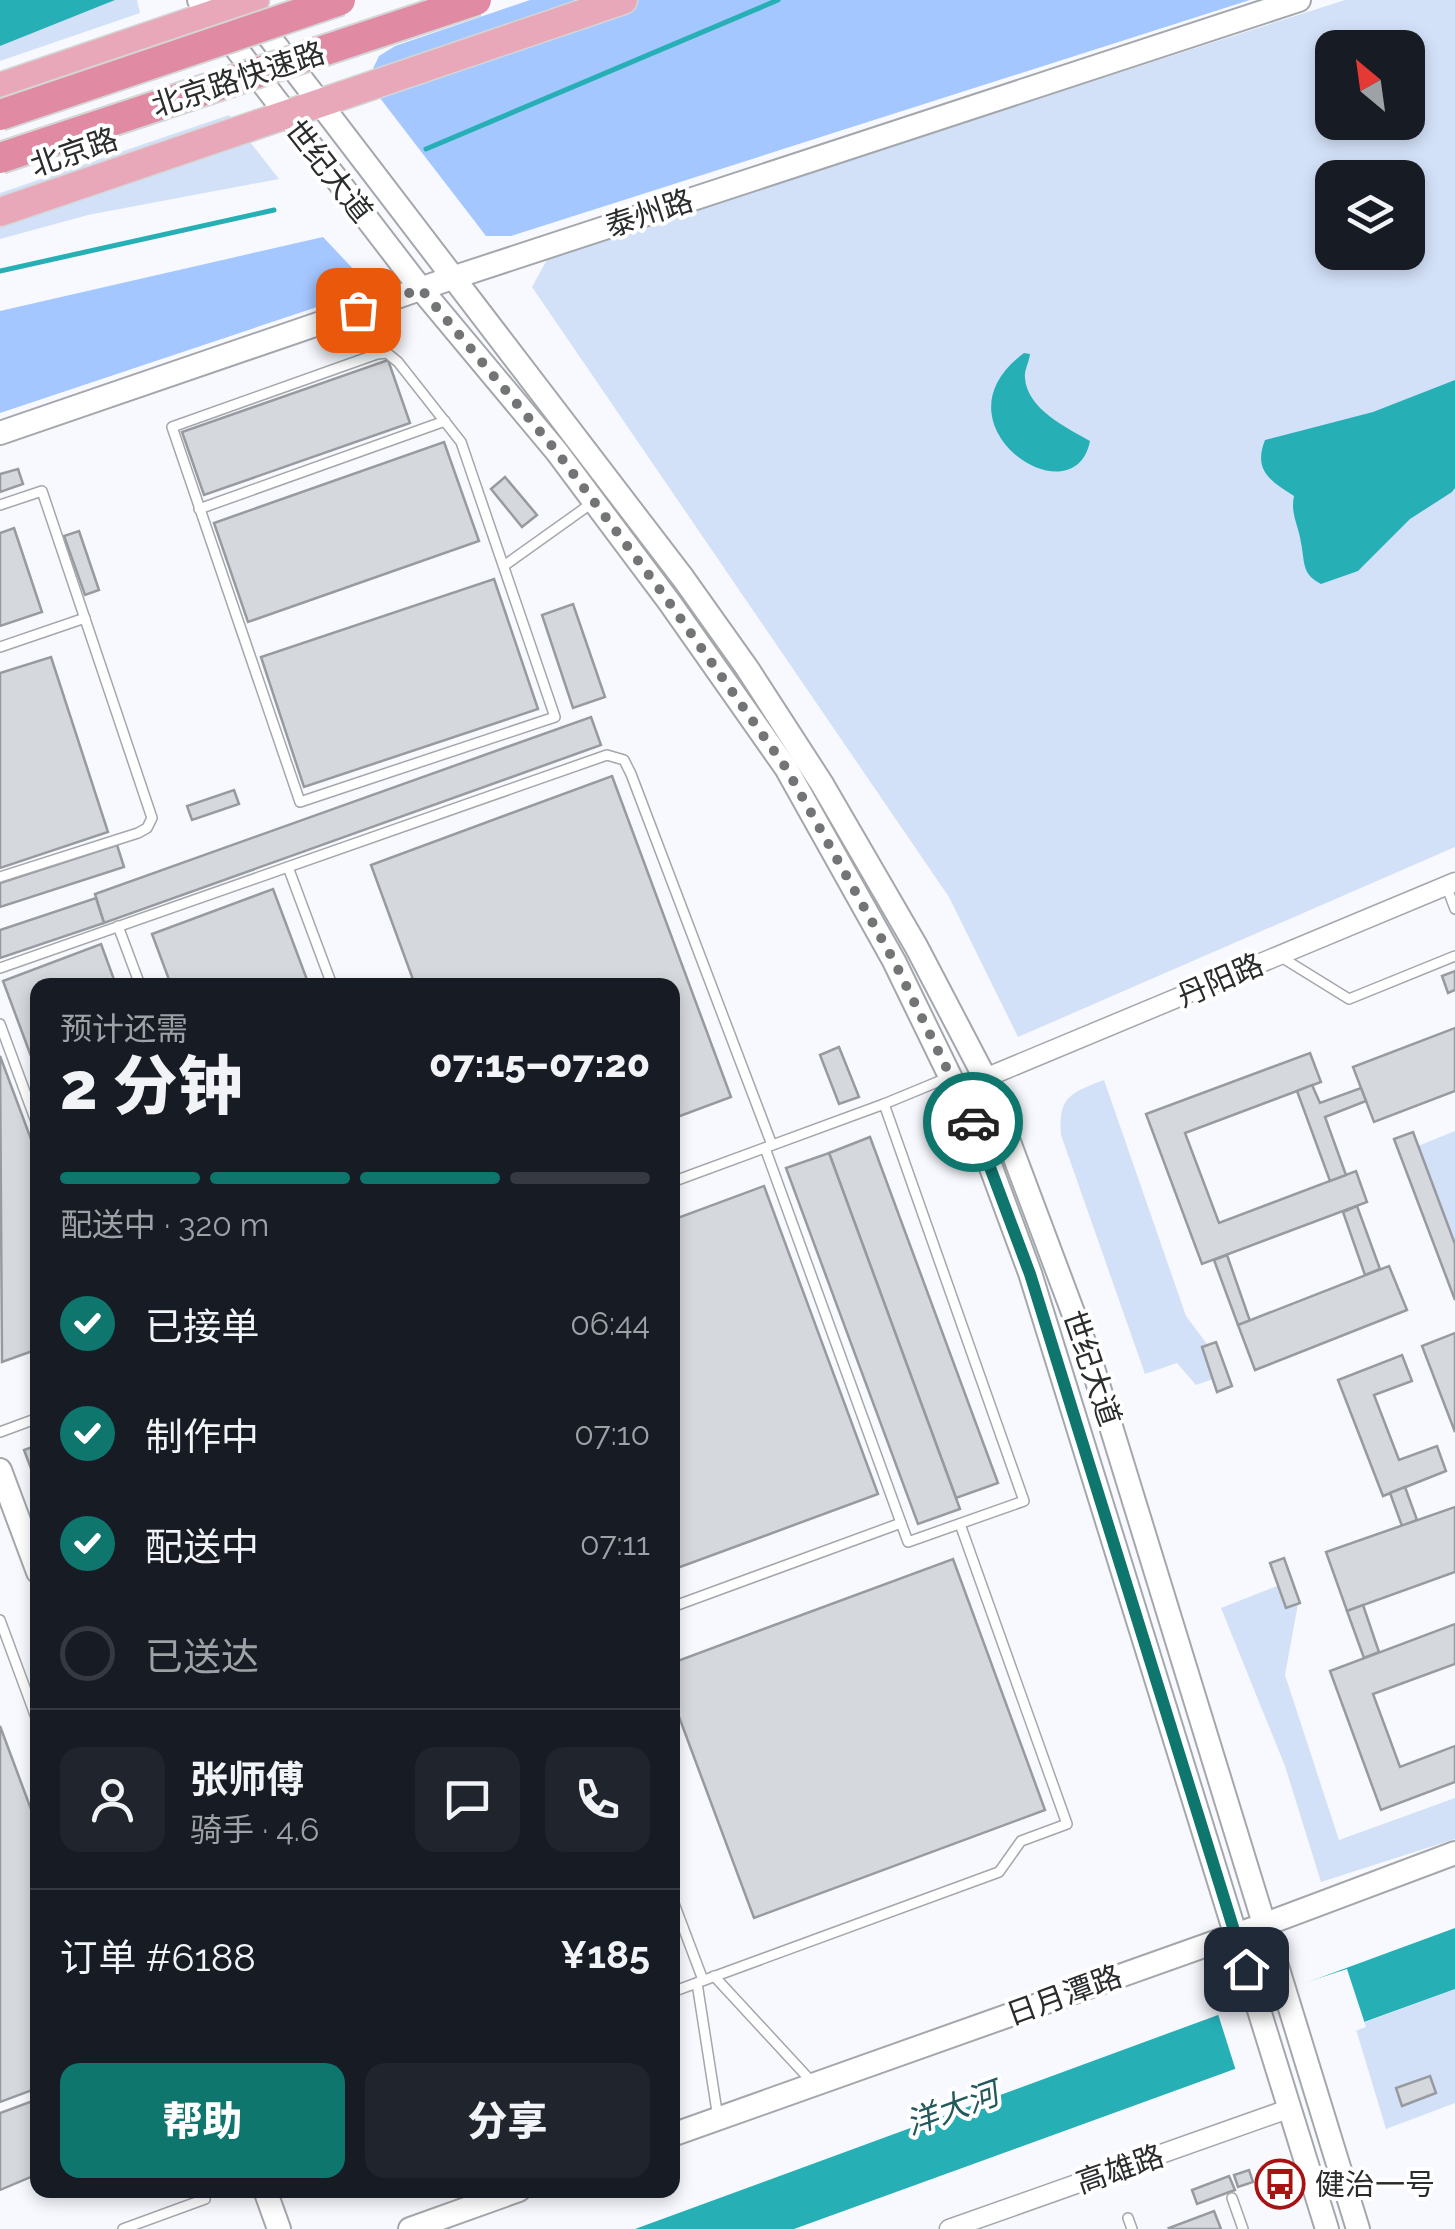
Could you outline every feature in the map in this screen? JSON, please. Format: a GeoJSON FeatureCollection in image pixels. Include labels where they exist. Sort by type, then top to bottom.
{"type":"FeatureCollection","features":[{"type":"Feature","properties":{"kind":"highway","name":"北京路快速路"},"geometry":{"type":"LineString","coordinates":[[0,115],[340,0]]}},
{"type":"Feature","properties":{"kind":"highway","name":"北京路快速路"},"geometry":{"type":"LineString","coordinates":[[0,158],[476,0]]}},
{"type":"Feature","properties":{"kind":"main road","name":"北京路"},"geometry":{"type":"LineString","coordinates":[[0,212],[623,0]]}},
{"type":"Feature","properties":{"kind":"main road"},"geometry":{"type":"LineString","coordinates":[[0,86],[204,8],[247,1]]}},
{"type":"Feature","properties":{"kind":"street","name":"泰州路"},"geometry":{"type":"LineString","coordinates":[[0,434],[452,278],[1300,0]]}},
{"type":"Feature","properties":{"kind":"street","name":"世纪大道"},"geometry":{"type":"LineString","coordinates":[[247,1],[747,668],[822,784],[916,946],[984,1078],[1090,1356],[1358,2229]]}},
{"type":"Feature","properties":{"kind":"street","name":"世纪大道"},"geometry":{"type":"LineString","coordinates":[[204,8],[666,598],[786,768],[894,961],[980,1138],[1030,1274],[1327,2229]]}},
{"type":"Feature","properties":{"kind":"street","name":"丹阳路"},"geometry":{"type":"LineString","coordinates":[[984,1078],[1450,884]]}},
{"type":"Feature","properties":{"kind":"street"},"geometry":{"type":"LineString","coordinates":[[0,1470],[30,1551]]}},
{"type":"Feature","properties":{"kind":"street","name":"日月潭路"},"geometry":{"type":"LineString","coordinates":[[680,2132],[1455,1853]]}},
{"type":"Feature","properties":{"kind":"street","name":"高雄路"},"geometry":{"type":"LineString","coordinates":[[949,2229],[1291,2108]]}},
{"type":"Feature","properties":{"kind":"street"},"geometry":{"type":"LineString","coordinates":[[267,2198],[279,2229]]}},
{"type":"Feature","properties":{"kind":"street"},"geometry":{"type":"LineString","coordinates":[[410,2229],[496,2198]]}},
{"type":"Feature","properties":{"kind":"lane"},"geometry":{"type":"LineString","coordinates":[[387,353],[444,421],[461,442],[555,717],[300,802],[172,426],[387,353]]}},
{"type":"Feature","properties":{"kind":"lane"},"geometry":{"type":"LineString","coordinates":[[199,509],[444,421]]}},
{"type":"Feature","properties":{"kind":"lane"},"geometry":{"type":"LineString","coordinates":[[0,505],[42,491],[152,818],[147,828],[138,833],[0,877]]}},
{"type":"Feature","properties":{"kind":"lane"},"geometry":{"type":"LineString","coordinates":[[505,565],[594,502]]}},
{"type":"Feature","properties":{"kind":"lane"},"geometry":{"type":"LineString","coordinates":[[666,598],[687,584]]}},
{"type":"Feature","properties":{"kind":"lane"},"geometry":{"type":"LineString","coordinates":[[0,647],[85,618]]}},
{"type":"Feature","properties":{"kind":"lane"},"geometry":{"type":"LineString","coordinates":[[0,968],[607,755],[624,760],[768,1146],[908,1542],[1024,1501],[884,1104]]}},
{"type":"Feature","properties":{"kind":"lane"},"geometry":{"type":"LineString","coordinates":[[288,867],[329,978]]}},
{"type":"Feature","properties":{"kind":"lane"},"geometry":{"type":"LineString","coordinates":[[1450,884],[1455,908]]}},
{"type":"Feature","properties":{"kind":"lane"},"geometry":{"type":"LineString","coordinates":[[118,926],[137,978]]}},
{"type":"Feature","properties":{"kind":"lane"},"geometry":{"type":"LineString","coordinates":[[1278,956],[1349,1000],[1455,956]]}},
{"type":"Feature","properties":{"kind":"lane"},"geometry":{"type":"LineString","coordinates":[[0,1024],[30,1105]]}},
{"type":"Feature","properties":{"kind":"lane"},"geometry":{"type":"LineString","coordinates":[[680,1179],[950,1076]]}},
{"type":"Feature","properties":{"kind":"lane"},"geometry":{"type":"LineString","coordinates":[[0,1432],[30,1421]]}},
{"type":"Feature","properties":{"kind":"lane"},"geometry":{"type":"LineString","coordinates":[[680,1604],[901,1523]]}},
{"type":"Feature","properties":{"kind":"lane"},"geometry":{"type":"LineString","coordinates":[[680,1989],[998,1872],[1021,1841],[1068,1824],[960,1524]]}},
{"type":"Feature","properties":{"kind":"lane"},"geometry":{"type":"LineString","coordinates":[[0,1620],[30,1701]]}},
{"type":"Feature","properties":{"kind":"lane"},"geometry":{"type":"LineString","coordinates":[[1174,1740],[1206,1730]]}},
{"type":"Feature","properties":{"kind":"lane"},"geometry":{"type":"LineString","coordinates":[[680,1922],[700,1982],[718,2119]]}},
{"type":"Feature","properties":{"kind":"lane"},"geometry":{"type":"LineString","coordinates":[[714,1976],[814,2084]]}},
{"type":"Feature","properties":{"kind":"lane"},"geometry":{"type":"LineString","coordinates":[[123,2229],[204,2198]]}},
{"type":"Feature","properties":{"kind":"lane"},"geometry":{"type":"LineString","coordinates":[[1232,2198],[1243,2229]]}},
{"type":"Feature","properties":{"kind":"lane"},"geometry":{"type":"LineString","coordinates":[[1128,2218],[1132,2229]]}},
{"type":"Feature","properties":{"kind":"shaded area"},"geometry":{"type":"Polygon","coordinates":[[[0,0],[137,0],[140,13],[0,61],[0,0]]]}},
{"type":"Feature","properties":{"kind":"shaded area"},"geometry":{"type":"Polygon","coordinates":[[[0,0],[115,0],[0,46],[0,0]]]}},
{"type":"Feature","properties":{"kind":"shaded area"},"geometry":{"type":"Polygon","coordinates":[[[530,0],[1250,0],[511,236],[486,236],[373,89],[370,75],[379,56],[395,46],[530,0]]]}},
{"type":"Feature","properties":{"kind":"shaded area"},"geometry":{"type":"Polygon","coordinates":[[[1345,0],[1455,0],[1455,847],[1018,1037],[949,897],[532,287],[549,256],[1345,0]]]}},
{"type":"Feature","properties":{"kind":"shaded area"},"geometry":{"type":"Polygon","coordinates":[[[229,115],[279,179],[88,215],[0,239],[0,193],[229,115]]]}},
{"type":"Feature","properties":{"kind":"shaded area"},"geometry":{"type":"Polygon","coordinates":[[[323,237],[357,273],[355,287],[341,299],[0,413],[0,311],[323,237]]]}},
{"type":"Feature","properties":{"kind":"shaded area"},"geometry":{"type":"Polygon","coordinates":[[[1024,353],[1030,354],[1025,378],[1033,399],[1050,416],[1090,441],[1079,463],[1059,471],[1037,467],[1015,454],[998,433],[991,408],[998,380],[1024,353]]]}},
{"type":"Feature","properties":{"kind":"shaded area"},"geometry":{"type":"Polygon","coordinates":[[[1455,380],[1455,488],[1410,519],[1358,571],[1321,584],[1315,580],[1305,566],[1294,496],[1271,480],[1263,467],[1265,440],[1373,412],[1455,380]]]}},
{"type":"Feature","properties":{"kind":"shaded area"},"geometry":{"type":"Polygon","coordinates":[[[1104,1080],[1186,1316],[1207,1344],[1219,1377],[1196,1385],[1177,1363],[1145,1374],[1061,1135],[1062,1112],[1069,1098],[1104,1080]]]}},
{"type":"Feature","properties":{"kind":"shaded area"},"geometry":{"type":"Polygon","coordinates":[[[1455,1131],[1455,1248],[1418,1146],[1455,1131]]]}},
{"type":"Feature","properties":{"kind":"shaded area"},"geometry":{"type":"Polygon","coordinates":[[[1290,1581],[1298,1604],[1285,1675],[1339,1840],[1455,1798],[1455,1839],[1321,1882],[1285,1766],[1221,1608],[1290,1581]]]}},
{"type":"Feature","properties":{"kind":"shaded area"},"geometry":{"type":"Polygon","coordinates":[[[1455,1928],[1455,1989],[794,2229],[635,2229],[1455,1928]]]}},
{"type":"Feature","properties":{"kind":"shaded area"},"geometry":{"type":"Polygon","coordinates":[[[1455,1989],[1455,2103],[1386,2129],[1355,2026],[1455,1989]]]}},
{"type":"Feature","properties":{"kind":"pier"},"geometry":{"type":"Polygon","coordinates":[[[1347,1969],[1366,2027],[1237,2074],[1217,2011],[1347,1969]]]}},
{"type":"Feature","properties":{"kind":"building"},"geometry":{"type":"Polygon","coordinates":[[[388,360],[410,423],[204,495],[182,432],[388,360]]]}},
{"type":"Feature","properties":{"kind":"building"},"geometry":{"type":"Polygon","coordinates":[[[444,442],[479,541],[248,622],[214,523],[444,442]]]}},
{"type":"Feature","properties":{"kind":"building"},"geometry":{"type":"Polygon","coordinates":[[[18,469],[23,484],[0,492],[0,474],[18,469]]]}},
{"type":"Feature","properties":{"kind":"building"},"geometry":{"type":"Polygon","coordinates":[[[505,477],[537,515],[522,527],[491,489],[505,477]]]}},
{"type":"Feature","properties":{"kind":"building"},"geometry":{"type":"Polygon","coordinates":[[[14,528],[42,612],[0,626],[0,533],[14,528]]]}},
{"type":"Feature","properties":{"kind":"building"},"geometry":{"type":"Polygon","coordinates":[[[79,531],[99,590],[85,595],[64,536],[79,531]]]}},
{"type":"Feature","properties":{"kind":"building"},"geometry":{"type":"Polygon","coordinates":[[[494,579],[538,709],[304,787],[261,657],[494,579]]]}},
{"type":"Feature","properties":{"kind":"building"},"geometry":{"type":"Polygon","coordinates":[[[573,604],[605,697],[573,708],[542,615],[573,604]]]}},
{"type":"Feature","properties":{"kind":"building"},"geometry":{"type":"Polygon","coordinates":[[[51,657],[108,832],[0,868],[0,673],[51,657]]]}},
{"type":"Feature","properties":{"kind":"building"},"geometry":{"type":"Polygon","coordinates":[[[591,717],[601,745],[104,923],[95,894],[591,717]]]}},
{"type":"Feature","properties":{"kind":"building"},"geometry":{"type":"Polygon","coordinates":[[[612,776],[731,1097],[680,1116],[680,978],[412,978],[371,865],[612,776]]]}},
{"type":"Feature","properties":{"kind":"building"},"geometry":{"type":"Polygon","coordinates":[[[234,790],[239,804],[192,820],[187,806],[234,790]]]}},
{"type":"Feature","properties":{"kind":"building"},"geometry":{"type":"Polygon","coordinates":[[[117,845],[124,867],[0,907],[0,883],[117,845]]]}},
{"type":"Feature","properties":{"kind":"building"},"geometry":{"type":"Polygon","coordinates":[[[273,889],[306,978],[168,978],[152,934],[273,889]]]}},
{"type":"Feature","properties":{"kind":"building"},"geometry":{"type":"Polygon","coordinates":[[[96,898],[104,923],[0,958],[0,930],[96,898]]]}},
{"type":"Feature","properties":{"kind":"building"},"geometry":{"type":"Polygon","coordinates":[[[101,944],[113,978],[30,978],[30,1054],[3,981],[101,944]]]}},
{"type":"Feature","properties":{"kind":"building"},"geometry":{"type":"Polygon","coordinates":[[[1455,971],[1455,990],[1448,993],[1442,976],[1455,971]]]}},
{"type":"Feature","properties":{"kind":"building"},"geometry":{"type":"Polygon","coordinates":[[[1455,1028],[1455,1091],[1374,1122],[1353,1067],[1455,1028]]]}},
{"type":"Feature","properties":{"kind":"building"},"geometry":{"type":"Polygon","coordinates":[[[839,1047],[859,1097],[839,1104],[820,1055],[839,1047]]]}},
{"type":"Feature","properties":{"kind":"building"},"geometry":{"type":"Polygon","coordinates":[[[1310,1053],[1321,1082],[1185,1133],[1219,1223],[1356,1171],[1367,1202],[1202,1264],[1146,1114],[1310,1053]]]}},
{"type":"Feature","properties":{"kind":"building"},"geometry":{"type":"Polygon","coordinates":[[[0,1056],[30,1137],[30,1352],[2,1362],[0,1056]]]}},
{"type":"Feature","properties":{"kind":"building"},"geometry":{"type":"Polygon","coordinates":[[[1312,1085],[1320,1103],[1361,1088],[1366,1101],[1325,1117],[1346,1175],[1330,1181],[1297,1091],[1312,1085]]]}},
{"type":"Feature","properties":{"kind":"building"},"geometry":{"type":"Polygon","coordinates":[[[1413,1132],[1455,1244],[1455,1300],[1394,1139],[1413,1132]]]}},
{"type":"Feature","properties":{"kind":"building"},"geometry":{"type":"Polygon","coordinates":[[[870,1137],[998,1483],[956,1498],[829,1153],[870,1137]]]}},
{"type":"Feature","properties":{"kind":"building"},"geometry":{"type":"Polygon","coordinates":[[[829,1153],[960,1509],[918,1524],[786,1168],[829,1153]]]}},
{"type":"Feature","properties":{"kind":"building"},"geometry":{"type":"Polygon","coordinates":[[[764,1186],[878,1494],[680,1567],[680,1217],[764,1186]]]}},
{"type":"Feature","properties":{"kind":"building"},"geometry":{"type":"Polygon","coordinates":[[[1357,1206],[1380,1269],[1365,1275],[1343,1212],[1357,1206]]]}},
{"type":"Feature","properties":{"kind":"building"},"geometry":{"type":"Polygon","coordinates":[[[1227,1255],[1250,1321],[1238,1325],[1214,1260],[1227,1255]]]}},
{"type":"Feature","properties":{"kind":"building"},"geometry":{"type":"Polygon","coordinates":[[[1389,1266],[1407,1310],[1255,1370],[1238,1325],[1389,1266]]]}},
{"type":"Feature","properties":{"kind":"building"},"geometry":{"type":"Polygon","coordinates":[[[1455,1333],[1455,1432],[1422,1346],[1455,1333]]]}},
{"type":"Feature","properties":{"kind":"building"},"geometry":{"type":"Polygon","coordinates":[[[1216,1342],[1232,1386],[1217,1392],[1202,1347],[1216,1342]]]}},
{"type":"Feature","properties":{"kind":"building"},"geometry":{"type":"Polygon","coordinates":[[[1402,1355],[1412,1381],[1374,1395],[1399,1460],[1437,1446],[1446,1471],[1383,1496],[1338,1380],[1402,1355]]]}},
{"type":"Feature","properties":{"kind":"building"},"geometry":{"type":"Polygon","coordinates":[[[1405,1487],[1417,1520],[1402,1526],[1390,1493],[1405,1487]]]}},
{"type":"Feature","properties":{"kind":"building"},"geometry":{"type":"Polygon","coordinates":[[[1455,1507],[1455,1572],[1347,1611],[1326,1552],[1455,1507]]]}},
{"type":"Feature","properties":{"kind":"building"},"geometry":{"type":"Polygon","coordinates":[[[1284,1558],[1300,1603],[1286,1608],[1270,1563],[1284,1558]]]}},
{"type":"Feature","properties":{"kind":"building"},"geometry":{"type":"Polygon","coordinates":[[[953,1559],[1045,1810],[754,1918],[680,1719],[680,1660],[953,1559]]]}},
{"type":"Feature","properties":{"kind":"building"},"geometry":{"type":"Polygon","coordinates":[[[1363,1605],[1379,1652],[1364,1658],[1347,1611],[1363,1605]]]}},
{"type":"Feature","properties":{"kind":"building"},"geometry":{"type":"Polygon","coordinates":[[[1455,1624],[1455,1664],[1373,1694],[1400,1767],[1455,1746],[1455,1782],[1381,1810],[1330,1671],[1455,1624]]]}},
{"type":"Feature","properties":{"kind":"building"},"geometry":{"type":"Polygon","coordinates":[[[0,1726],[30,1807],[30,2091],[0,2102],[0,1726]]]}},
{"type":"Feature","properties":{"kind":"building"},"geometry":{"type":"Polygon","coordinates":[[[1430,2076],[1436,2093],[1402,2106],[1396,2088],[1430,2076]]]}},
{"type":"Feature","properties":{"kind":"building"},"geometry":{"type":"Polygon","coordinates":[[[30,2102],[30,2177],[0,2190],[0,2113],[30,2102]]]}},
{"type":"Feature","properties":{"kind":"building"},"geometry":{"type":"Polygon","coordinates":[[[1249,2170],[1253,2182],[1238,2187],[1234,2175],[1249,2170]]]}},
{"type":"Feature","properties":{"kind":"building"},"geometry":{"type":"Polygon","coordinates":[[[1229,2176],[1235,2190],[1197,2204],[1192,2190],[1229,2176]]]}},
{"type":"Feature","properties":{"kind":"building"},"geometry":{"type":"Polygon","coordinates":[[[1214,2211],[1221,2229],[1169,2228],[1214,2211]]]}},
{"type":"Feature","properties":{"kind":"waterway"},"geometry":{"type":"LineString","coordinates":[[426,149],[778,0]]}},
{"type":"Feature","properties":{"kind":"waterway"},"geometry":{"type":"LineString","coordinates":[[0,271],[274,210]]}},
{"type":"Feature","properties":{"kind":"way so far"},"geometry":{"type":"LineString","coordinates":[[358,310],[421,289],[557,452],[786,768],[894,961],[973,1122]]}},
{"type":"Feature","properties":{"kind":"place","name":"健治一号"},"geometry":{"type":"Point","coordinates":[1280,2184]}},
{"type":"Feature","properties":{"kind":"route"},"geometry":{"type":"LineString","coordinates":[[973,1122],[1030,1274],[1246,1969]]}},
{"type":"Feature","properties":{"kind":"water label","name":"洋大河"},"geometry":{"type":"Point","coordinates":[952,2108]}}]}
